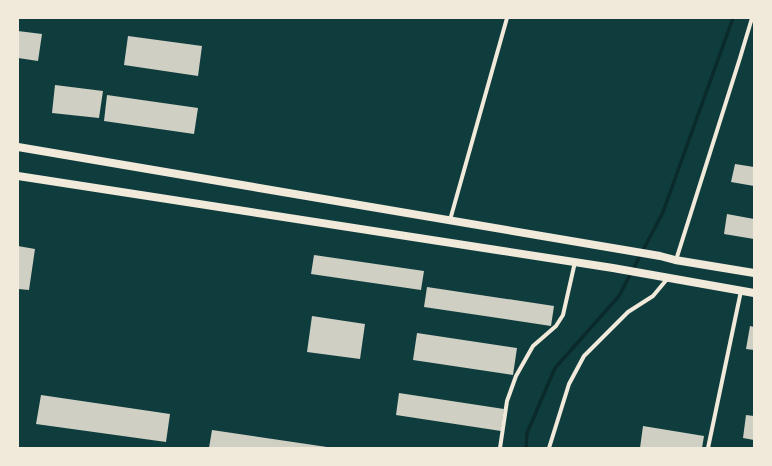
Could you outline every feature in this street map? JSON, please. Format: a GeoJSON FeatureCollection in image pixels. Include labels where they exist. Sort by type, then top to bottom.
{"type":"FeatureCollection","features":[{"type":"Feature","properties":{"kind":"main road"},"geometry":{"type":"LineString","coordinates":[[18,147],[754,273]]}},
{"type":"Feature","properties":{"kind":"main road"},"geometry":{"type":"LineString","coordinates":[[18,176],[575,262],[754,293]]}},
{"type":"Feature","properties":{"kind":"street"},"geometry":{"type":"LineString","coordinates":[[450,220],[507,18]]}},
{"type":"Feature","properties":{"kind":"street"},"geometry":{"type":"LineString","coordinates":[[675,260],[752,18]]}},
{"type":"Feature","properties":{"kind":"street"},"geometry":{"type":"LineString","coordinates":[[500,448],[507,402],[516,376],[533,346],[556,326],[563,315],[575,262]]}},
{"type":"Feature","properties":{"kind":"street"},"geometry":{"type":"LineString","coordinates":[[549,448],[569,384],[584,356],[628,312],[653,296],[668,278]]}},
{"type":"Feature","properties":{"kind":"street"},"geometry":{"type":"LineString","coordinates":[[708,448],[741,290]]}},
{"type":"Feature","properties":{"kind":"building"},"geometry":{"type":"Polygon","coordinates":[[[18,31],[42,34],[38,61],[18,58],[18,31]]]}},
{"type":"Feature","properties":{"kind":"building"},"geometry":{"type":"Polygon","coordinates":[[[128,36],[202,46],[198,76],[124,65],[128,36]]]}},
{"type":"Feature","properties":{"kind":"building"},"geometry":{"type":"Polygon","coordinates":[[[55,85],[103,91],[99,118],[52,113],[55,85]]]}},
{"type":"Feature","properties":{"kind":"building"},"geometry":{"type":"Polygon","coordinates":[[[107,95],[198,108],[194,134],[104,121],[107,95]]]}},
{"type":"Feature","properties":{"kind":"building"},"geometry":{"type":"Polygon","coordinates":[[[735,164],[754,167],[754,186],[731,182],[735,164]]]}},
{"type":"Feature","properties":{"kind":"building"},"geometry":{"type":"Polygon","coordinates":[[[727,214],[754,219],[754,239],[724,234],[727,214]]]}},
{"type":"Feature","properties":{"kind":"building"},"geometry":{"type":"Polygon","coordinates":[[[18,246],[35,249],[29,290],[18,289],[18,246]]]}},
{"type":"Feature","properties":{"kind":"building"},"geometry":{"type":"Polygon","coordinates":[[[314,255],[424,271],[421,290],[311,274],[314,255]]]}},
{"type":"Feature","properties":{"kind":"building"},"geometry":{"type":"Polygon","coordinates":[[[427,287],[554,306],[551,326],[424,307],[427,287]]]}},
{"type":"Feature","properties":{"kind":"building"},"geometry":{"type":"Polygon","coordinates":[[[312,316],[365,324],[360,359],[307,352],[312,316]]]}},
{"type":"Feature","properties":{"kind":"building"},"geometry":{"type":"Polygon","coordinates":[[[750,326],[754,327],[754,350],[746,349],[750,326]]]}},
{"type":"Feature","properties":{"kind":"building"},"geometry":{"type":"Polygon","coordinates":[[[417,333],[517,348],[513,375],[413,360],[417,333]]]}},
{"type":"Feature","properties":{"kind":"building"},"geometry":{"type":"Polygon","coordinates":[[[399,393],[504,409],[501,431],[396,415],[399,393]]]}},
{"type":"Feature","properties":{"kind":"building"},"geometry":{"type":"Polygon","coordinates":[[[41,395],[170,414],[166,442],[36,424],[41,395]]]}},
{"type":"Feature","properties":{"kind":"building"},"geometry":{"type":"Polygon","coordinates":[[[746,415],[754,416],[754,440],[743,438],[746,415]]]}},
{"type":"Feature","properties":{"kind":"building"},"geometry":{"type":"Polygon","coordinates":[[[643,426],[704,436],[702,448],[640,448],[643,426]]]}},
{"type":"Feature","properties":{"kind":"building"},"geometry":{"type":"Polygon","coordinates":[[[212,430],[327,447],[327,448],[209,448],[212,430]]]}},
{"type":"Feature","properties":{"kind":"waterway"},"geometry":{"type":"LineString","coordinates":[[526,448],[527,433],[555,368],[619,296],[663,212],[733,18]]}}]}
